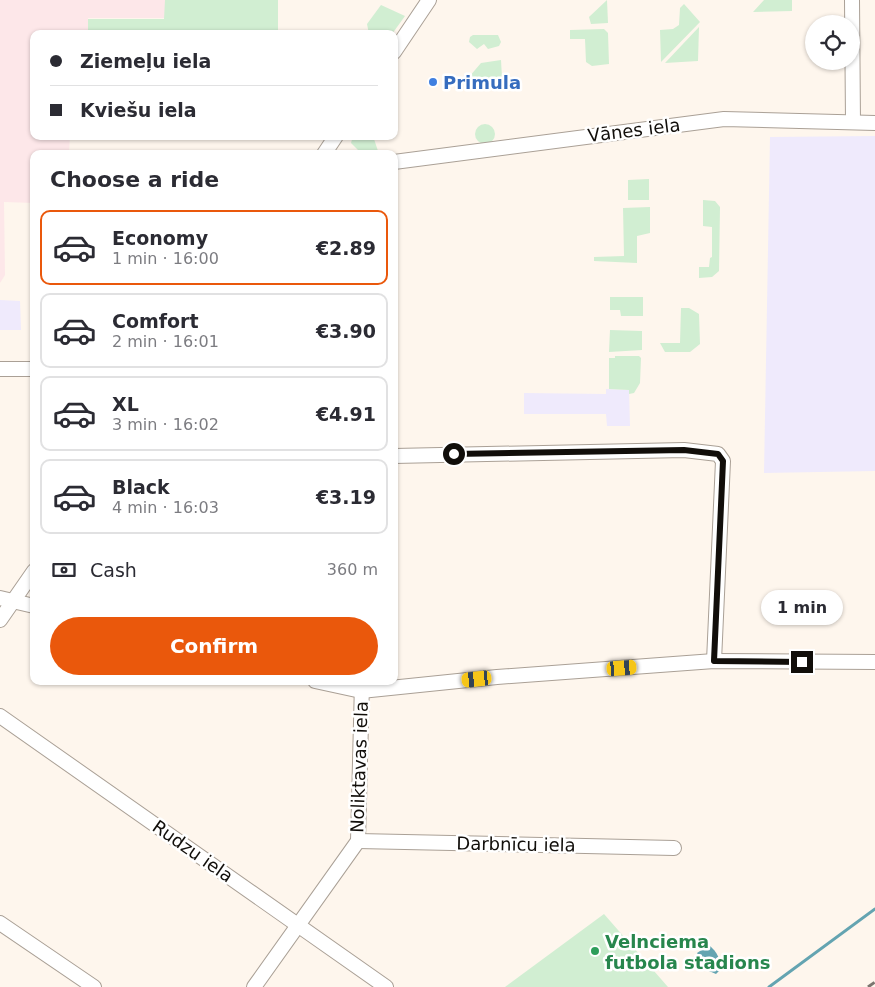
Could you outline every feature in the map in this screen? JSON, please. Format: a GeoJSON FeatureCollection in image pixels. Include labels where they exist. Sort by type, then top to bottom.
{"type":"FeatureCollection","features":[{"type":"Feature","properties":{"kind":"street"},"geometry":{"type":"LineString","coordinates":[[398,46],[429,0]]}},
{"type":"Feature","properties":{"kind":"street"},"geometry":{"type":"LineString","coordinates":[[852,0],[852,122]]}},
{"type":"Feature","properties":{"kind":"street","name":"Vānes iela"},"geometry":{"type":"LineString","coordinates":[[398,161],[724,119],[875,123]]}},
{"type":"Feature","properties":{"kind":"street"},"geometry":{"type":"LineString","coordinates":[[0,369],[30,369]]}},
{"type":"Feature","properties":{"kind":"street"},"geometry":{"type":"LineString","coordinates":[[398,456],[684,450],[718,454],[723,461],[714,661]]}},
{"type":"Feature","properties":{"kind":"street"},"geometry":{"type":"LineString","coordinates":[[0,620],[6,599],[30,575]]}},
{"type":"Feature","properties":{"kind":"street"},"geometry":{"type":"LineString","coordinates":[[6,599],[30,605]]}},
{"type":"Feature","properties":{"kind":"street"},"geometry":{"type":"LineString","coordinates":[[398,684],[714,661],[875,662]]}},
{"type":"Feature","properties":{"kind":"street"},"geometry":{"type":"LineString","coordinates":[[361,686],[376,685]]}},
{"type":"Feature","properties":{"kind":"street","name":"Noliktavas iela"},"geometry":{"type":"LineString","coordinates":[[254,987],[358,841],[361,686]]}},
{"type":"Feature","properties":{"kind":"street","name":"Rudzu iela"},"geometry":{"type":"LineString","coordinates":[[0,716],[386,987]]}},
{"type":"Feature","properties":{"kind":"street","name":"Darbnīcu iela"},"geometry":{"type":"LineString","coordinates":[[358,841],[674,848]]}},
{"type":"Feature","properties":{"kind":"street"},"geometry":{"type":"LineString","coordinates":[[0,923],[94,987]]}},
{"type":"Feature","properties":{"kind":"shaded area"},"geometry":{"type":"Polygon","coordinates":[[[0,0],[165,0],[165,18],[88,18],[88,30],[30,30],[30,140],[70,140],[69,150],[30,150],[30,203],[4,202],[5,275],[0,283],[0,0]]]}},
{"type":"Feature","properties":{"kind":"shaded area"},"geometry":{"type":"Polygon","coordinates":[[[875,136],[875,471],[764,473],[770,137],[875,136]]]}},
{"type":"Feature","properties":{"kind":"shaded area"},"geometry":{"type":"Polygon","coordinates":[[[0,300],[20,301],[21,330],[0,330],[0,300]]]}},
{"type":"Feature","properties":{"kind":"shaded area"},"geometry":{"type":"Polygon","coordinates":[[[606,389],[629,390],[630,426],[607,426],[606,414],[524,414],[524,393],[606,394],[606,389]]]}},
{"type":"Feature","properties":{"kind":"green space"},"geometry":{"type":"Polygon","coordinates":[[[165,0],[278,0],[278,30],[88,30],[88,19],[164,19],[165,0]]]}},
{"type":"Feature","properties":{"kind":"green space"},"geometry":{"type":"Polygon","coordinates":[[[607,0],[608,23],[591,24],[589,17],[607,0]]]}},
{"type":"Feature","properties":{"kind":"green space"},"geometry":{"type":"Polygon","coordinates":[[[764,0],[792,0],[792,11],[753,12],[764,0]]]}},
{"type":"Feature","properties":{"kind":"green space"},"geometry":{"type":"Polygon","coordinates":[[[684,4],[700,22],[661,62],[660,30],[673,29],[679,25],[680,8],[684,4]]]}},
{"type":"Feature","properties":{"kind":"green space"},"geometry":{"type":"Polygon","coordinates":[[[381,5],[405,16],[395,30],[368,30],[367,24],[381,5]]]}},
{"type":"Feature","properties":{"kind":"green space"},"geometry":{"type":"Polygon","coordinates":[[[699,27],[698,61],[665,63],[699,27]]]}},
{"type":"Feature","properties":{"kind":"green space"},"geometry":{"type":"Polygon","coordinates":[[[604,29],[608,33],[609,64],[592,66],[586,62],[585,39],[570,39],[570,30],[604,29]]]}},
{"type":"Feature","properties":{"kind":"green space"},"geometry":{"type":"Polygon","coordinates":[[[473,35],[498,35],[501,42],[499,46],[488,49],[484,44],[477,49],[469,42],[470,37],[473,35]]]}},
{"type":"Feature","properties":{"kind":"green space"},"geometry":{"type":"Polygon","coordinates":[[[501,60],[502,78],[469,77],[481,63],[501,60]]]}},
{"type":"Feature","properties":{"kind":"green space"},"geometry":{"type":"Polygon","coordinates":[[[485,124],[492,127],[495,134],[492,141],[485,144],[478,141],[475,134],[478,127],[485,124]]]}},
{"type":"Feature","properties":{"kind":"green space"},"geometry":{"type":"Polygon","coordinates":[[[352,140],[374,140],[378,150],[358,150],[351,143],[352,140]]]}},
{"type":"Feature","properties":{"kind":"green space"},"geometry":{"type":"Polygon","coordinates":[[[649,179],[649,200],[628,200],[628,180],[649,179]]]}},
{"type":"Feature","properties":{"kind":"green space"},"geometry":{"type":"Polygon","coordinates":[[[703,200],[715,201],[720,207],[719,271],[712,277],[699,278],[699,267],[709,267],[710,258],[712,257],[712,227],[703,226],[703,200]]]}},
{"type":"Feature","properties":{"kind":"green space"},"geometry":{"type":"Polygon","coordinates":[[[650,207],[650,233],[637,236],[637,263],[594,261],[594,257],[624,256],[623,208],[650,207]]]}},
{"type":"Feature","properties":{"kind":"green space"},"geometry":{"type":"Polygon","coordinates":[[[610,297],[643,297],[643,316],[621,316],[620,310],[610,310],[610,297]]]}},
{"type":"Feature","properties":{"kind":"green space"},"geometry":{"type":"Polygon","coordinates":[[[681,308],[689,308],[699,314],[700,344],[690,352],[665,352],[660,343],[680,343],[681,308]]]}},
{"type":"Feature","properties":{"kind":"green space"},"geometry":{"type":"Polygon","coordinates":[[[610,330],[642,331],[642,350],[609,352],[610,330]]]}},
{"type":"Feature","properties":{"kind":"green space"},"geometry":{"type":"Polygon","coordinates":[[[615,356],[639,356],[641,358],[640,383],[634,393],[629,394],[629,390],[609,389],[609,358],[615,358],[615,356]]]}},
{"type":"Feature","properties":{"kind":"green space","name":"Velnciema futbola stadions"},"geometry":{"type":"Polygon","coordinates":[[[604,914],[668,987],[505,987],[604,914]]]}},
{"type":"Feature","properties":{"kind":"water"},"geometry":{"type":"Polygon","coordinates":[[[709,945],[719,959],[720,970],[716,974],[709,971],[697,953],[709,945]]]}},
{"type":"Feature","properties":{"kind":"waterway"},"geometry":{"type":"LineString","coordinates":[[769,987],[875,909]]}},
{"type":"Feature","properties":{"kind":"railway"},"geometry":{"type":"LineString","coordinates":[[868,987],[875,982]]}},
{"type":"Feature","properties":{"kind":"place","name":"Primula"},"geometry":{"type":"Point","coordinates":[433,82]}},
{"type":"Feature","properties":{"kind":"place","name":"Velnciema futbola stadions"},"geometry":{"type":"Point","coordinates":[595,951]}},
{"type":"Feature","properties":{"kind":"route"},"geometry":{"type":"LineString","coordinates":[[454,454],[684,450],[708,451],[718,454],[723,461],[714,661],[802,662]]}}]}
